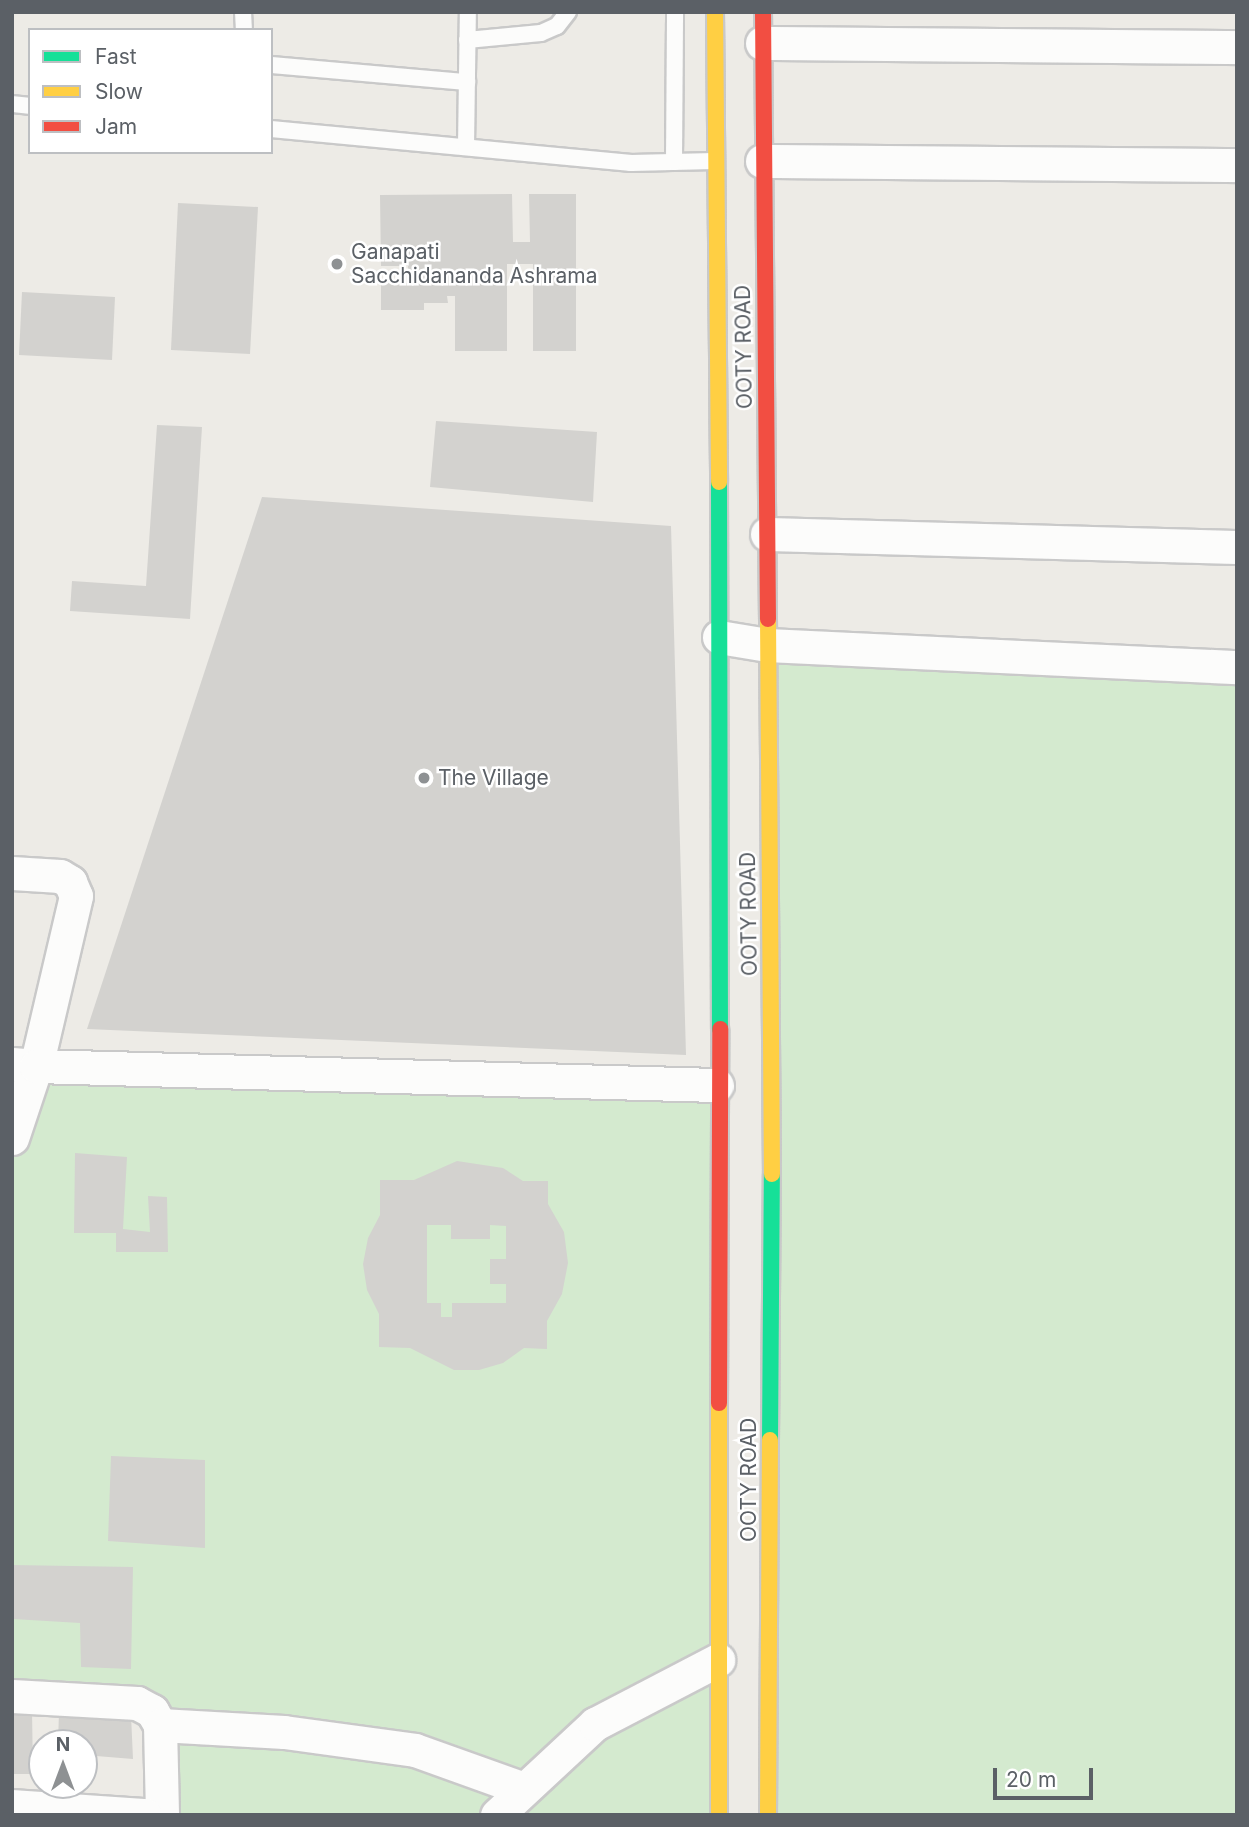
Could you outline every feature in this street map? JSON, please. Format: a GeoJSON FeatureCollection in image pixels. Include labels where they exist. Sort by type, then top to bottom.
{"type":"FeatureCollection","features":[{"type":"Feature","properties":{"kind":"main road","name":"OOTY ROAD"},"geometry":{"type":"LineString","coordinates":[[715,12],[719,638],[719,1815]]}},
{"type":"Feature","properties":{"kind":"main road","name":"OOTY ROAD"},"geometry":{"type":"LineString","coordinates":[[763,28],[762,161],[772,1097],[768,1815]]}},
{"type":"Feature","properties":{"kind":"street"},"geometry":{"type":"LineString","coordinates":[[763,28],[1237,47]]}},
{"type":"Feature","properties":{"kind":"street"},"geometry":{"type":"LineString","coordinates":[[762,161],[1237,165]]}},
{"type":"Feature","properties":{"kind":"street"},"geometry":{"type":"LineString","coordinates":[[767,534],[1237,547]]}},
{"type":"Feature","properties":{"kind":"street"},"geometry":{"type":"LineString","coordinates":[[719,638],[767,645],[1237,667]]}},
{"type":"Feature","properties":{"kind":"street"},"geometry":{"type":"LineString","coordinates":[[12,873],[60,877],[70,882],[76,897],[24,1065],[12,1138]]}},
{"type":"Feature","properties":{"kind":"street"},"geometry":{"type":"LineString","coordinates":[[24,1065],[717,1085]]}},
{"type":"Feature","properties":{"kind":"street"},"geometry":{"type":"LineString","coordinates":[[497,1815],[522,1787],[595,1724],[718,1660]]}},
{"type":"Feature","properties":{"kind":"street"},"geometry":{"type":"LineString","coordinates":[[12,1696],[137,1703],[152,1711],[160,1725],[162,1815]]}},
{"type":"Feature","properties":{"kind":"street"},"geometry":{"type":"LineString","coordinates":[[160,1725],[284,1732],[415,1750],[522,1787]]}},
{"type":"Feature","properties":{"kind":"street"},"geometry":{"type":"LineString","coordinates":[[12,1806],[145,1815]]}},
{"type":"Feature","properties":{"kind":"lane"},"geometry":{"type":"LineString","coordinates":[[466,147],[468,12]]}},
{"type":"Feature","properties":{"kind":"lane"},"geometry":{"type":"LineString","coordinates":[[467,40],[541,33],[557,26],[568,12]]}},
{"type":"Feature","properties":{"kind":"lane"},"geometry":{"type":"LineString","coordinates":[[674,162],[675,12]]}},
{"type":"Feature","properties":{"kind":"lane"},"geometry":{"type":"LineString","coordinates":[[273,65],[467,82]]}},
{"type":"Feature","properties":{"kind":"lane"},"geometry":{"type":"LineString","coordinates":[[273,129],[631,163],[714,161]]}},
{"type":"Feature","properties":{"kind":"green space"},"geometry":{"type":"Polygon","coordinates":[[[767,645],[1237,674],[1237,1815],[761,1815],[767,645]]]}},
{"type":"Feature","properties":{"kind":"green space"},"geometry":{"type":"Polygon","coordinates":[[[34,1074],[717,1085],[718,1660],[521,1788],[415,1750],[12,1691],[12,1121],[34,1074]]]}},
{"type":"Feature","properties":{"kind":"green space"},"geometry":{"type":"Polygon","coordinates":[[[718,1675],[719,1815],[515,1815],[598,1737],[718,1675]]]}},
{"type":"Feature","properties":{"kind":"green space"},"geometry":{"type":"Polygon","coordinates":[[[160,1725],[415,1764],[512,1798],[497,1815],[159,1815],[160,1725]]]}},
{"type":"Feature","properties":{"kind":"building"},"geometry":{"type":"Polygon","coordinates":[[[512,194],[513,242],[530,242],[529,194],[576,194],[576,351],[533,351],[533,264],[507,264],[507,351],[455,351],[455,296],[447,296],[448,303],[424,303],[424,310],[381,310],[381,283],[413,283],[413,274],[408,274],[408,266],[381,266],[380,195],[512,194]]]}},
{"type":"Feature","properties":{"kind":"building"},"geometry":{"type":"Polygon","coordinates":[[[178,203],[258,207],[250,354],[171,350],[178,203]]]}},
{"type":"Feature","properties":{"kind":"building"},"geometry":{"type":"Polygon","coordinates":[[[22,292],[115,297],[112,360],[19,355],[22,292]]]}},
{"type":"Feature","properties":{"kind":"building"},"geometry":{"type":"Polygon","coordinates":[[[436,421],[597,432],[593,502],[430,487],[436,421]]]}},
{"type":"Feature","properties":{"kind":"building"},"geometry":{"type":"Polygon","coordinates":[[[157,425],[202,427],[190,619],[70,611],[72,581],[146,586],[157,425]]]}},
{"type":"Feature","properties":{"kind":"building","name":"The Village"},"geometry":{"type":"Polygon","coordinates":[[[262,497],[671,526],[686,1055],[87,1029],[262,497]]]}},
{"type":"Feature","properties":{"kind":"building"},"geometry":{"type":"Polygon","coordinates":[[[75,1153],[127,1157],[123,1229],[150,1232],[148,1196],[167,1197],[168,1252],[116,1252],[116,1233],[74,1233],[75,1153]]]}},
{"type":"Feature","properties":{"kind":"building"},"geometry":{"type":"Polygon","coordinates":[[[457,1161],[503,1168],[523,1181],[548,1181],[548,1204],[564,1232],[568,1263],[562,1294],[547,1321],[547,1349],[524,1348],[503,1363],[479,1370],[454,1370],[410,1348],[379,1347],[379,1314],[367,1290],[363,1264],[368,1238],[380,1215],[380,1180],[414,1180],[457,1161]],[[427,1225],[427,1303],[441,1303],[441,1317],[452,1317],[452,1303],[506,1303],[506,1284],[490,1284],[490,1259],[506,1259],[506,1226],[490,1225],[490,1239],[451,1239],[451,1225],[427,1225]]]}},
{"type":"Feature","properties":{"kind":"building"},"geometry":{"type":"Polygon","coordinates":[[[111,1456],[205,1460],[205,1548],[108,1541],[111,1456]]]}},
{"type":"Feature","properties":{"kind":"building"},"geometry":{"type":"Polygon","coordinates":[[[12,1565],[133,1567],[131,1669],[81,1667],[80,1623],[13,1619],[12,1565]]]}},
{"type":"Feature","properties":{"kind":"building"},"geometry":{"type":"Polygon","coordinates":[[[12,1711],[32,1711],[32,1729],[28,1729],[28,1774],[12,1774],[12,1711]]]}},
{"type":"Feature","properties":{"kind":"building"},"geometry":{"type":"Polygon","coordinates":[[[59,1712],[131,1715],[133,1759],[98,1756],[98,1729],[58,1729],[59,1712]]]}},
{"type":"Feature","properties":{"kind":"traffic: fast"},"geometry":{"type":"LineString","coordinates":[[719,482],[720,1029]]}},
{"type":"Feature","properties":{"kind":"traffic: fast"},"geometry":{"type":"LineString","coordinates":[[770,1440],[772,1174]]}},
{"type":"Feature","properties":{"kind":"traffic: slow"},"geometry":{"type":"LineString","coordinates":[[715,12],[719,482]]}},
{"type":"Feature","properties":{"kind":"traffic: slow"},"geometry":{"type":"LineString","coordinates":[[768,619],[772,1174]]}},
{"type":"Feature","properties":{"kind":"traffic: slow"},"geometry":{"type":"LineString","coordinates":[[719,1403],[719,1815]]}},
{"type":"Feature","properties":{"kind":"traffic: slow"},"geometry":{"type":"LineString","coordinates":[[768,1815],[770,1440]]}},
{"type":"Feature","properties":{"kind":"traffic: jam"},"geometry":{"type":"LineString","coordinates":[[763,12],[768,619]]}},
{"type":"Feature","properties":{"kind":"traffic: jam"},"geometry":{"type":"LineString","coordinates":[[719,1403],[720,1029]]}},
{"type":"Feature","properties":{"kind":"place","name":"Ganapati Sacchidananda Ashrama"},"geometry":{"type":"Point","coordinates":[337,264]}},
{"type":"Feature","properties":{"kind":"place","name":"The Village"},"geometry":{"type":"Point","coordinates":[424,778]}}]}
